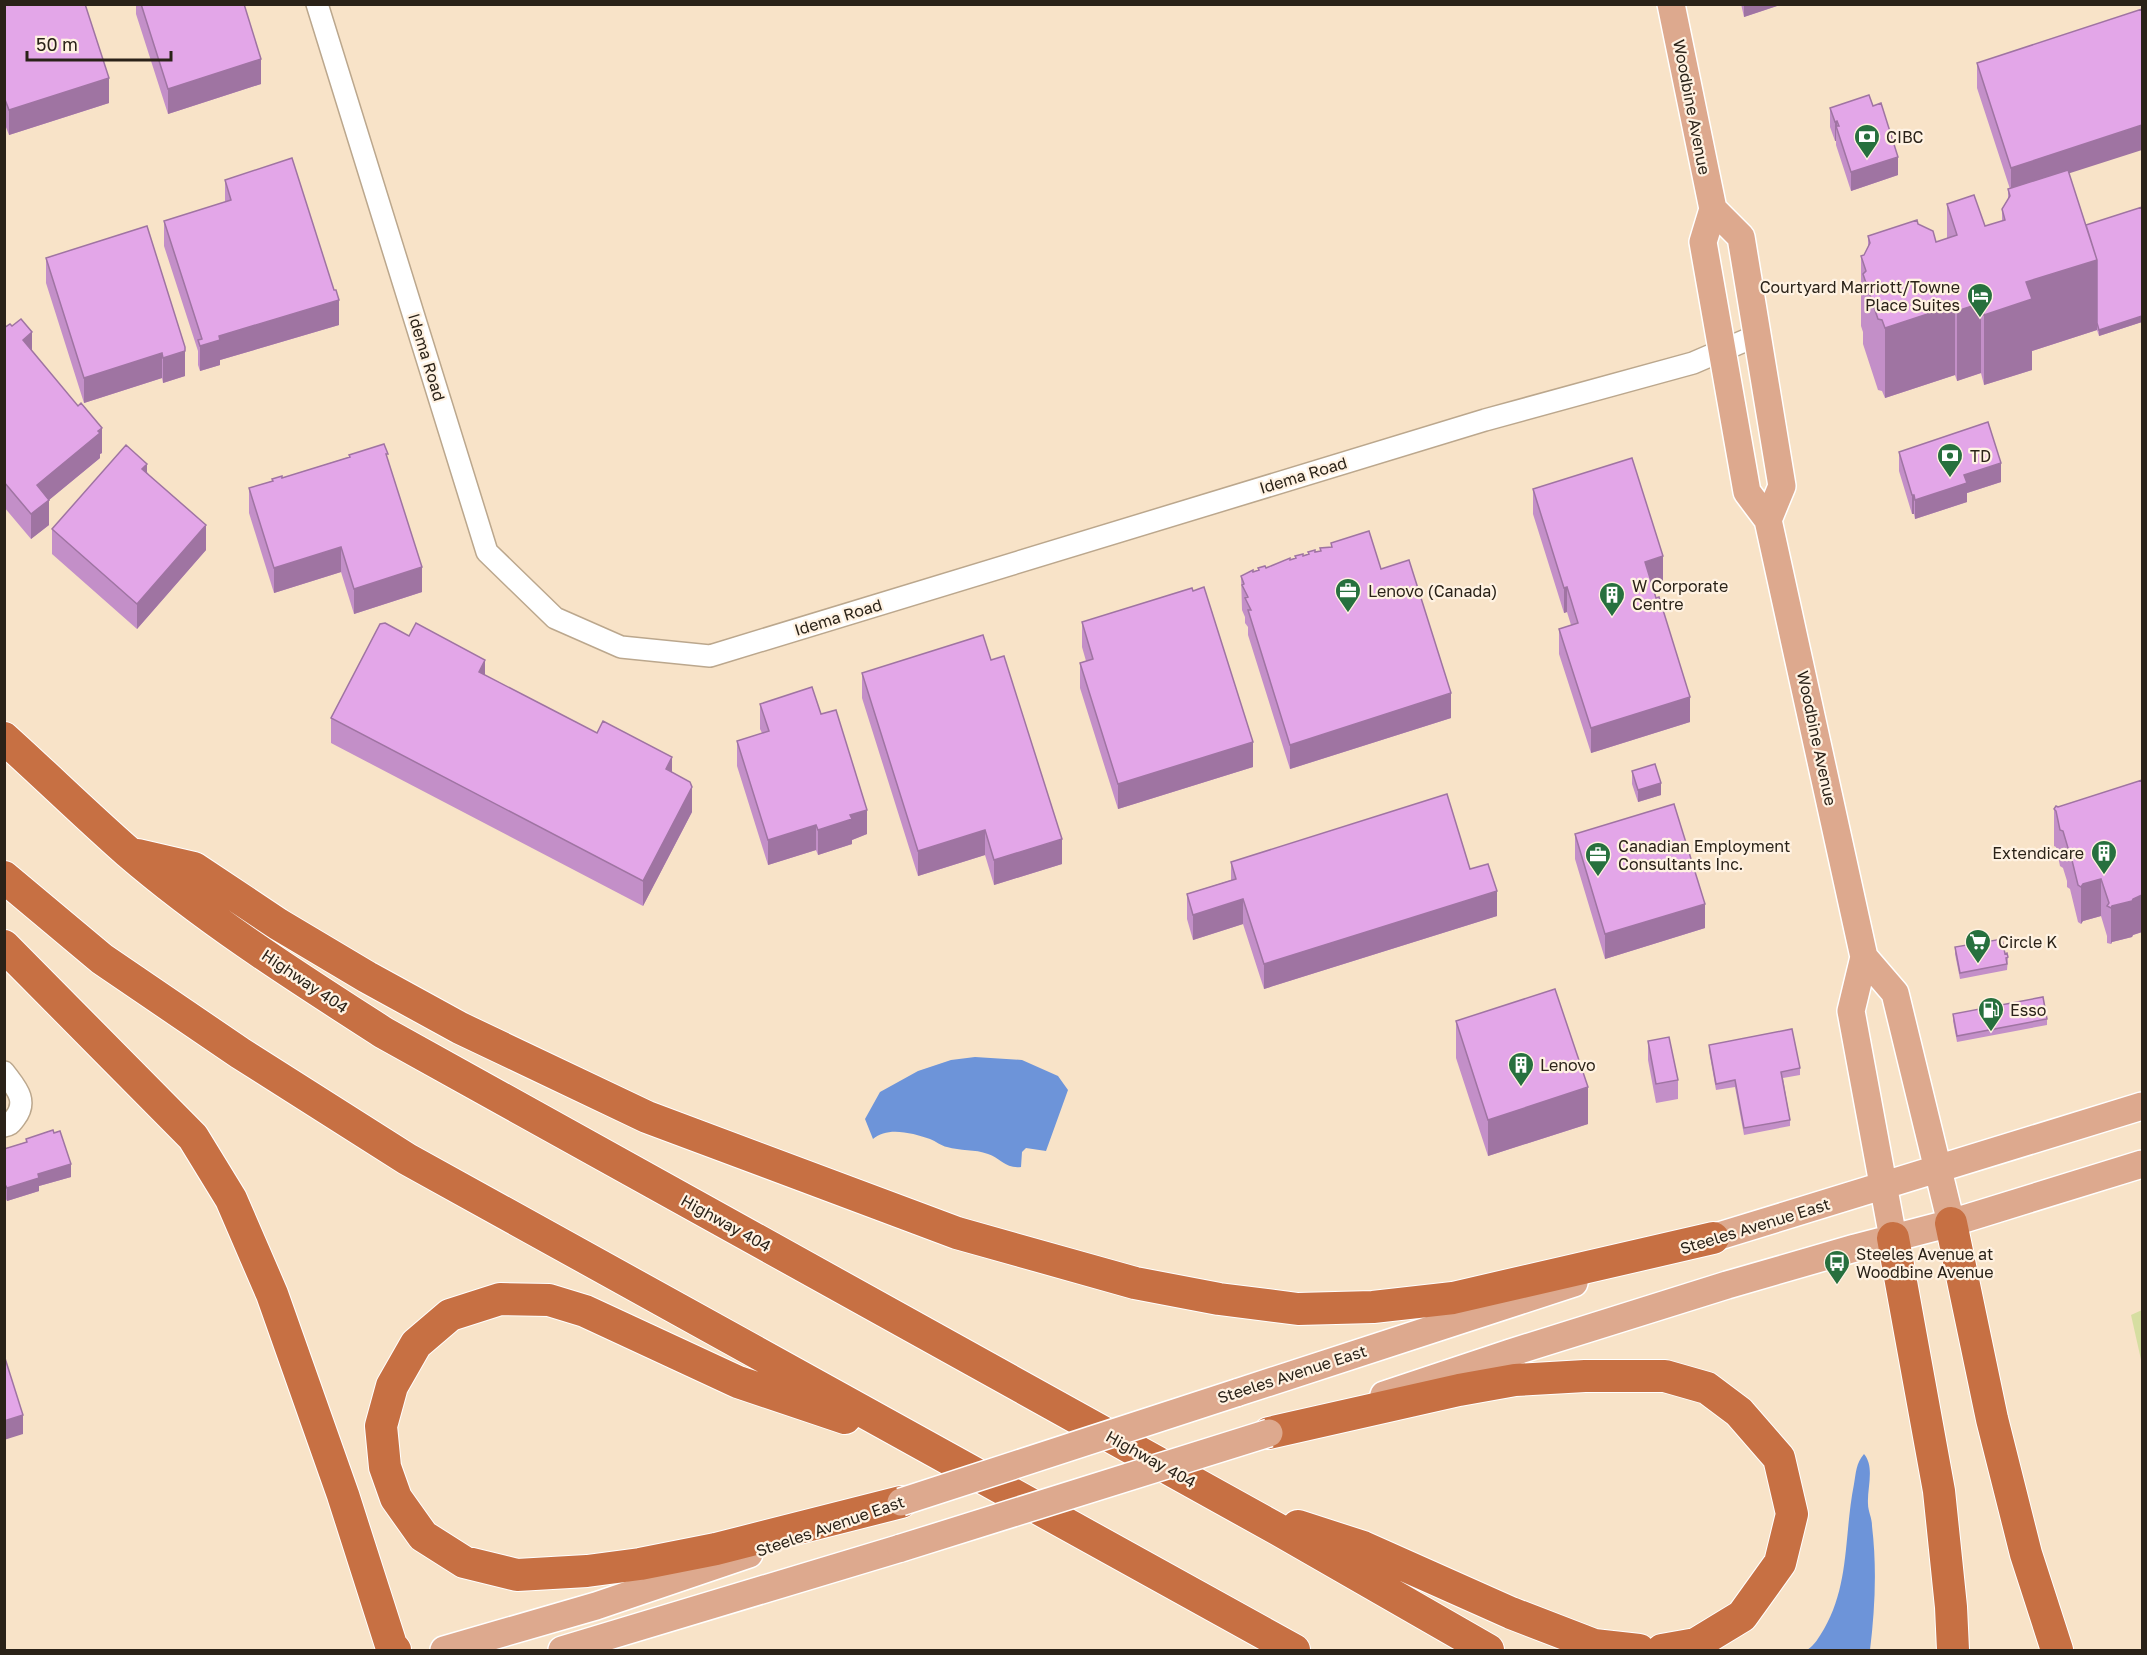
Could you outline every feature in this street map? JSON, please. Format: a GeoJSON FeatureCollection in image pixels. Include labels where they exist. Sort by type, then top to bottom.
{"type":"FeatureCollection","features":[{"type":"Feature","properties":{"kind":"highway","name":"Highway 404"},"geometry":{"type":"LineString","coordinates":[[4,738],[129,852],[209,915],[292,974],[384,1033],[1238,1507],[1488,1650]]}},
{"type":"Feature","properties":{"kind":"highway"},"geometry":{"type":"LineString","coordinates":[[129,852],[194,867],[278,924],[378,983],[460,1028],[647,1117],[957,1233],[1135,1283],[1219,1299],[1298,1309],[1373,1307],[1453,1298],[1713,1238]]}},
{"type":"Feature","properties":{"kind":"highway"},"geometry":{"type":"LineString","coordinates":[[4,876],[102,959],[240,1053],[407,1159],[1294,1650]]}},
{"type":"Feature","properties":{"kind":"highway"},"geometry":{"type":"LineString","coordinates":[[4,946],[193,1137],[231,1199],[272,1294],[343,1495],[391,1646],[396,1650]]}},
{"type":"Feature","properties":{"kind":"highway"},"geometry":{"type":"LineString","coordinates":[[1951,1223],[1992,1419],[2026,1554],[2057,1650]]}},
{"type":"Feature","properties":{"kind":"highway"},"geometry":{"type":"LineString","coordinates":[[1893,1238],[1939,1491],[1953,1650]]}},
{"type":"Feature","properties":{"kind":"highway"},"geometry":{"type":"LineString","coordinates":[[901,1502],[716,1549],[640,1564],[587,1571],[517,1575],[464,1562],[423,1536],[396,1498],[385,1467],[381,1426],[392,1386],[416,1344],[450,1315],[500,1299],[549,1300],[585,1311],[738,1382],[926,1445]]}},
{"type":"Feature","properties":{"kind":"highway"},"geometry":{"type":"LineString","coordinates":[[1269,1433],[1448,1392],[1515,1380],[1585,1376],[1665,1376],[1707,1388],[1738,1412],[1779,1458],[1792,1514],[1780,1563],[1742,1616],[1696,1644],[1662,1650]]}},
{"type":"Feature","properties":{"kind":"highway"},"geometry":{"type":"LineString","coordinates":[[1238,1507],[1363,1547],[1511,1613],[1594,1645],[1639,1650]]}},
{"type":"Feature","properties":{"kind":"main road","name":"Woodbine Avenue"},"geometry":{"type":"LineString","coordinates":[[1671,4],[1713,209],[1703,242],[1747,492],[1768,520],[1864,957],[1851,1011],[1893,1238]]}},
{"type":"Feature","properties":{"kind":"main road"},"geometry":{"type":"LineString","coordinates":[[1713,209],[1741,237],[1782,486],[1768,520]]}},
{"type":"Feature","properties":{"kind":"main road","name":"Woodbine Avenue"},"geometry":{"type":"LineString","coordinates":[[1864,957],[1895,993],[1951,1223]]}},
{"type":"Feature","properties":{"kind":"main road","name":"Steeles Avenue East"},"geometry":{"type":"LineString","coordinates":[[444,1650],[596,1606],[901,1502],[1713,1238],[2142,1106]]}},
{"type":"Feature","properties":{"kind":"main road"},"geometry":{"type":"LineString","coordinates":[[562,1650],[901,1548],[1269,1433],[1704,1292],[1951,1223],[2142,1164]]}},
{"type":"Feature","properties":{"kind":"street","name":"Idema Road"},"geometry":{"type":"LineString","coordinates":[[317,4],[488,552],[555,618],[621,647],[710,656],[1485,420],[1693,363],[1758,335]]}},
{"type":"Feature","properties":{"kind":"street"},"geometry":{"type":"LineString","coordinates":[[4,1072],[20,1093],[22,1102],[20,1113],[11,1125],[4,1126]]}},
{"type":"Feature","properties":{"kind":"green space"},"geometry":{"type":"Polygon","coordinates":[[[2142,1310],[2142,1364],[2131,1315],[2142,1310]]]}},
{"type":"Feature","properties":{"kind":"water"},"geometry":{"type":"Polygon","coordinates":[[[975,1057],[1022,1060],[1058,1076],[1068,1090],[1046,1151],[1026,1148],[1022,1152],[1021,1167],[1016,1167],[1007,1165],[988,1154],[945,1146],[908,1133],[885,1133],[873,1139],[865,1119],[880,1092],[918,1071],[951,1060],[975,1057]]]}},
{"type":"Feature","properties":{"kind":"water"},"geometry":{"type":"Polygon","coordinates":[[[1864,1454],[1870,1471],[1868,1504],[1872,1523],[1875,1573],[1870,1650],[1807,1650],[1815,1643],[1824,1629],[1838,1594],[1856,1472],[1864,1454]]]}},
{"type":"Feature","properties":{"kind":"building"},"geometry":{"type":"Polygon","coordinates":[[[4,4],[85,4],[109,78],[9,110],[4,97],[4,4]]]}},
{"type":"Feature","properties":{"kind":"building"},"geometry":{"type":"Polygon","coordinates":[[[141,4],[244,4],[261,59],[168,89],[141,4]]]}},
{"type":"Feature","properties":{"kind":"building"},"geometry":{"type":"Polygon","coordinates":[[[2142,9],[2142,125],[2011,168],[1977,63],[2142,9]]]}},
{"type":"Feature","properties":{"kind":"building","name":"CIBC"},"geometry":{"type":"Polygon","coordinates":[[[1869,95],[1873,106],[1881,103],[1898,157],[1851,172],[1836,126],[1839,126],[1830,108],[1869,95]]]}},
{"type":"Feature","properties":{"kind":"building"},"geometry":{"type":"Polygon","coordinates":[[[292,158],[339,300],[219,336],[220,340],[200,346],[198,340],[202,339],[164,221],[231,200],[225,180],[292,158]]]}},
{"type":"Feature","properties":{"kind":"building"},"geometry":{"type":"Polygon","coordinates":[[[2068,170],[2097,260],[2026,282],[2032,299],[1984,315],[1981,303],[1957,311],[1955,305],[1885,328],[1882,320],[1878,319],[1863,274],[1866,271],[1861,256],[1864,255],[1870,243],[1868,236],[1917,220],[1918,224],[1933,231],[1936,242],[1957,235],[1947,204],[1974,195],[1985,226],[2005,220],[2002,209],[2010,196],[2008,189],[2068,170]]]}},
{"type":"Feature","properties":{"kind":"building"},"geometry":{"type":"Polygon","coordinates":[[[2142,207],[2142,316],[2099,330],[2097,260],[2086,225],[2142,207]]]}},
{"type":"Feature","properties":{"kind":"building"},"geometry":{"type":"Polygon","coordinates":[[[147,226],[185,351],[163,358],[162,353],[84,378],[46,258],[147,226]]]}},
{"type":"Feature","properties":{"kind":"building"},"geometry":{"type":"Polygon","coordinates":[[[21,319],[32,332],[23,340],[78,406],[81,403],[102,428],[98,431],[100,433],[37,485],[49,500],[31,514],[4,482],[4,328],[10,324],[12,326],[21,319]]]}},
{"type":"Feature","properties":{"kind":"building"},"geometry":{"type":"Polygon","coordinates":[[[1988,422],[2001,463],[1964,475],[1967,483],[1915,500],[1899,452],[1988,422]]]}},
{"type":"Feature","properties":{"kind":"building"},"geometry":{"type":"Polygon","coordinates":[[[384,444],[422,567],[354,589],[341,547],[274,568],[249,488],[273,481],[272,479],[350,457],[349,455],[384,444]]]}},
{"type":"Feature","properties":{"kind":"building"},"geometry":{"type":"Polygon","coordinates":[[[126,445],[147,464],[142,469],[206,525],[137,604],[52,529],[126,445]]]}},
{"type":"Feature","properties":{"kind":"building","name":"W Corporate Centre"},"geometry":{"type":"Polygon","coordinates":[[[1632,458],[1663,556],[1645,562],[1656,598],[1659,597],[1690,697],[1591,728],[1559,629],[1578,623],[1567,587],[1564,588],[1533,489],[1632,458]]]}},
{"type":"Feature","properties":{"kind":"building"},"geometry":{"type":"Polygon","coordinates":[[[1369,531],[1381,569],[1409,560],[1451,693],[1290,745],[1248,610],[1251,610],[1245,598],[1248,597],[1242,585],[1244,584],[1241,576],[1253,570],[1253,572],[1259,570],[1258,568],[1265,566],[1266,568],[1290,558],[1290,560],[1296,558],[1295,556],[1303,554],[1303,556],[1315,550],[1315,552],[1321,551],[1320,548],[1332,547],[1331,543],[1369,531]]]}},
{"type":"Feature","properties":{"kind":"building"},"geometry":{"type":"Polygon","coordinates":[[[1204,587],[1253,742],[1118,784],[1080,663],[1093,659],[1082,622],[1192,588],[1193,591],[1204,587]]]}},
{"type":"Feature","properties":{"kind":"building"},"geometry":{"type":"Polygon","coordinates":[[[385,623],[409,636],[416,623],[485,660],[479,672],[597,733],[603,721],[672,757],[666,769],[690,782],[692,787],[643,881],[331,718],[380,624],[385,623]]]}},
{"type":"Feature","properties":{"kind":"building"},"geometry":{"type":"Polygon","coordinates":[[[983,635],[991,660],[1004,656],[1062,839],[994,860],[985,830],[918,851],[862,673],[983,635]]]}},
{"type":"Feature","properties":{"kind":"building"},"geometry":{"type":"Polygon","coordinates":[[[812,687],[821,714],[836,710],[867,810],[850,815],[852,819],[818,830],[816,825],[768,840],[737,741],[769,731],[760,704],[812,687]]]}},
{"type":"Feature","properties":{"kind":"building"},"geometry":{"type":"Polygon","coordinates":[[[1655,764],[1661,783],[1638,790],[1632,771],[1655,764]]]}},
{"type":"Feature","properties":{"kind":"building"},"geometry":{"type":"Polygon","coordinates":[[[2142,780],[2142,895],[2111,908],[2107,906],[2109,903],[2101,879],[2083,884],[2081,887],[2078,885],[2070,852],[2067,850],[2063,831],[2060,830],[2054,809],[2056,806],[2142,780]]]}},
{"type":"Feature","properties":{"kind":"building"},"geometry":{"type":"Polygon","coordinates":[[[1447,794],[1470,869],[1488,864],[1497,891],[1264,964],[1243,899],[1193,915],[1187,894],[1236,879],[1231,862],[1447,794]]]}},
{"type":"Feature","properties":{"kind":"building"},"geometry":{"type":"Polygon","coordinates":[[[1674,804],[1705,904],[1605,934],[1575,834],[1674,804]]]}},
{"type":"Feature","properties":{"kind":"building"},"geometry":{"type":"Polygon","coordinates":[[[2002,939],[2005,954],[2007,953],[2008,957],[2006,958],[2007,964],[1960,973],[1955,947],[2002,939]]]}},
{"type":"Feature","properties":{"kind":"building"},"geometry":{"type":"Polygon","coordinates":[[[1555,989],[1588,1087],[1488,1120],[1456,1021],[1555,989]]]}},
{"type":"Feature","properties":{"kind":"building"},"geometry":{"type":"Polygon","coordinates":[[[2043,997],[2047,1019],[1957,1036],[1953,1014],[2043,997]]]}},
{"type":"Feature","properties":{"kind":"building"},"geometry":{"type":"Polygon","coordinates":[[[1792,1029],[1800,1068],[1781,1072],[1790,1120],[1744,1128],[1735,1080],[1716,1084],[1709,1045],[1792,1029]]]}},
{"type":"Feature","properties":{"kind":"building"},"geometry":{"type":"Polygon","coordinates":[[[1669,1037],[1678,1080],[1656,1084],[1648,1041],[1669,1037]]]}},
{"type":"Feature","properties":{"kind":"building"},"geometry":{"type":"Polygon","coordinates":[[[53,1130],[54,1133],[60,1131],[71,1164],[38,1174],[39,1178],[7,1188],[4,1183],[4,1149],[53,1130]]]}},
{"type":"Feature","properties":{"kind":"building"},"geometry":{"type":"Polygon","coordinates":[[[4,1355],[23,1415],[4,1421],[4,1355]]]}},
{"type":"Feature","properties":{"kind":"place","name":"CIBC"},"geometry":{"type":"Point","coordinates":[1867,160]}},
{"type":"Feature","properties":{"kind":"place","name":"Courtyard Marriott/Towne Place Suites"},"geometry":{"type":"Point","coordinates":[1980,319]}},
{"type":"Feature","properties":{"kind":"place","name":"TD"},"geometry":{"type":"Point","coordinates":[1950,479]}},
{"type":"Feature","properties":{"kind":"place","name":"Lenovo (Canada)"},"geometry":{"type":"Point","coordinates":[1348,614]}},
{"type":"Feature","properties":{"kind":"place","name":"W Corporate Centre"},"geometry":{"type":"Point","coordinates":[1612,618]}},
{"type":"Feature","properties":{"kind":"place","name":"Extendicare"},"geometry":{"type":"Point","coordinates":[2104,876]}},
{"type":"Feature","properties":{"kind":"place","name":"Canadian Employment Consultants Inc."},"geometry":{"type":"Point","coordinates":[1598,878]}},
{"type":"Feature","properties":{"kind":"place","name":"Circle K"},"geometry":{"type":"Point","coordinates":[1978,965]}},
{"type":"Feature","properties":{"kind":"place","name":"Esso"},"geometry":{"type":"Point","coordinates":[1991,1033]}},
{"type":"Feature","properties":{"kind":"place","name":"Lenovo"},"geometry":{"type":"Point","coordinates":[1521,1088]}},
{"type":"Feature","properties":{"kind":"place","name":"Steeles Avenue at Woodbine Avenue"},"geometry":{"type":"Point","coordinates":[1837,1286]}}]}
